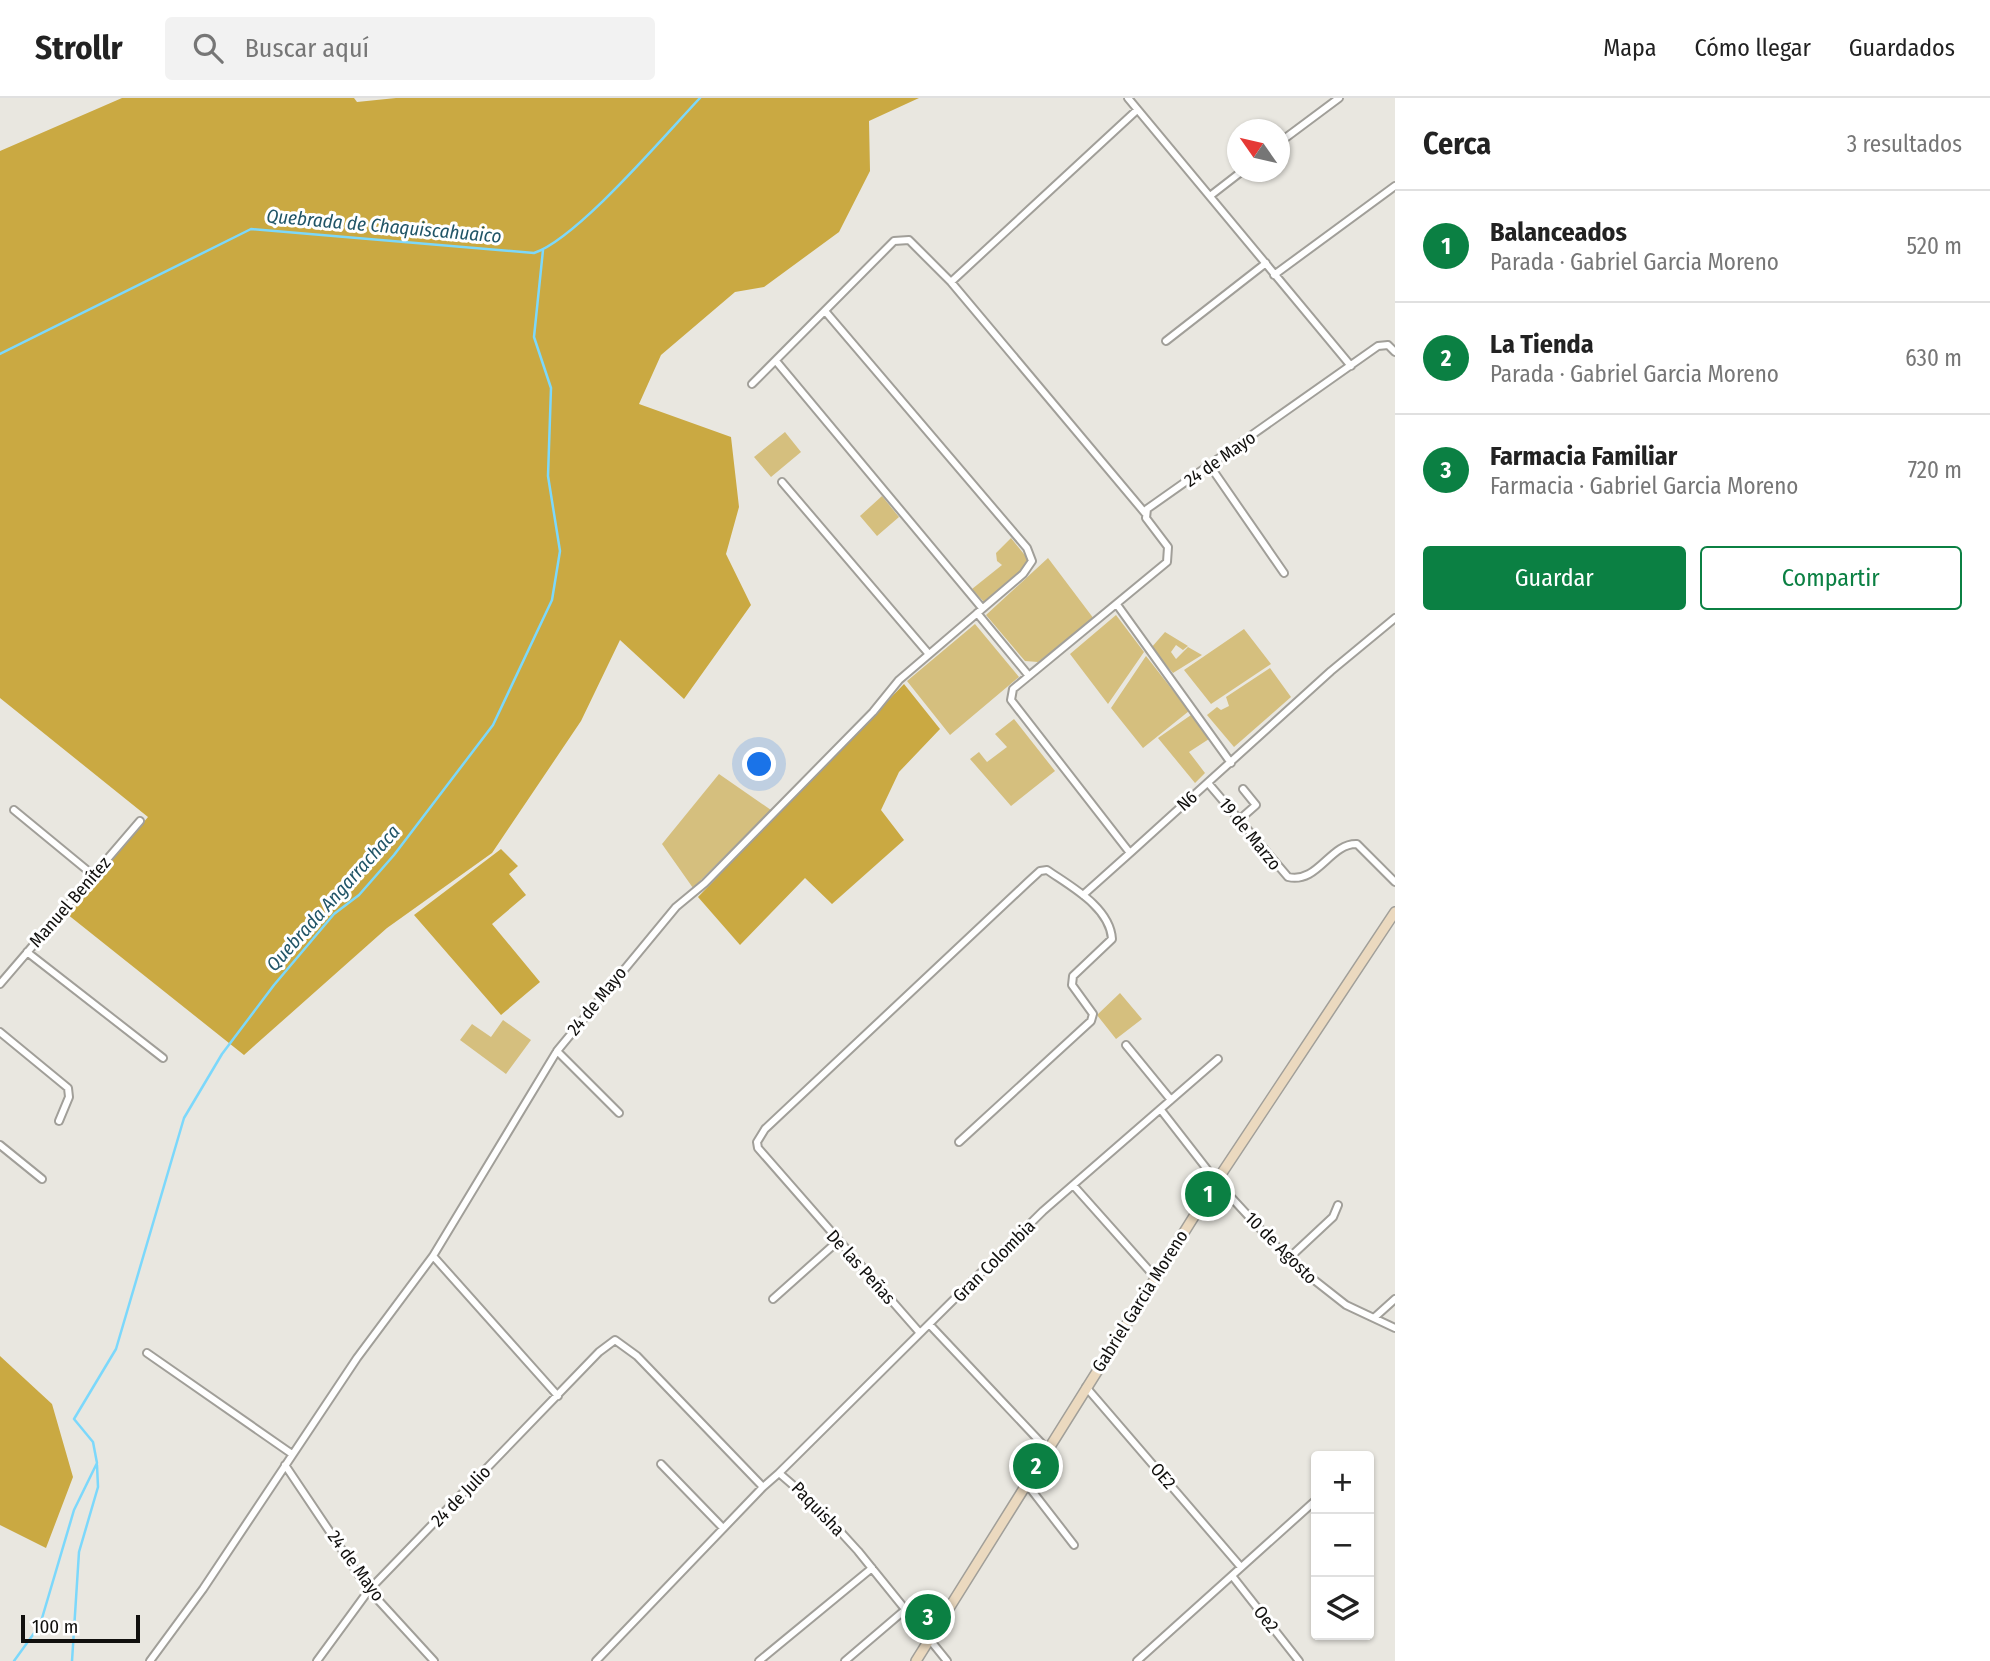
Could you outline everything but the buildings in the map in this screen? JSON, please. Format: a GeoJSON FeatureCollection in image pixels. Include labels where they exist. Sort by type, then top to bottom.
{"type":"FeatureCollection","features":[{"type":"Feature","properties":{"kind":"street"},"geometry":{"type":"LineString","coordinates":[[1128,98],[1351,366]]}},
{"type":"Feature","properties":{"kind":"street"},"geometry":{"type":"LineString","coordinates":[[1290,134],[1339,98]]}},
{"type":"Feature","properties":{"kind":"street"},"geometry":{"type":"LineString","coordinates":[[951,282],[1137,110]]}},
{"type":"Feature","properties":{"kind":"street"},"geometry":{"type":"LineString","coordinates":[[1210,196],[1228,182]]}},
{"type":"Feature","properties":{"kind":"street"},"geometry":{"type":"LineString","coordinates":[[1274,275],[1395,186]]}},
{"type":"Feature","properties":{"kind":"street"},"geometry":{"type":"LineString","coordinates":[[752,384],[894,241],[909,240],[951,282],[1145,513],[1168,547],[1169,557],[1118,606],[1010,694],[1015,709],[1130,853]]}},
{"type":"Feature","properties":{"kind":"street"},"geometry":{"type":"LineString","coordinates":[[1166,341],[1266,263]]}},
{"type":"Feature","properties":{"kind":"street","name":"24 de Mayo"},"geometry":{"type":"LineString","coordinates":[[150,1661],[203,1589],[357,1358],[433,1256],[557,1051],[676,907],[705,883],[929,653],[1027,570],[1032,556],[825,311]]}},
{"type":"Feature","properties":{"kind":"street","name":"24 de Mayo"},"geometry":{"type":"LineString","coordinates":[[1145,513],[1381,344],[1388,345],[1395,352]]}},
{"type":"Feature","properties":{"kind":"street"},"geometry":{"type":"LineString","coordinates":[[776,361],[980,610],[1029,676]]}},
{"type":"Feature","properties":{"kind":"street"},"geometry":{"type":"LineString","coordinates":[[1210,466],[1284,572]]}},
{"type":"Feature","properties":{"kind":"street"},"geometry":{"type":"LineString","coordinates":[[782,482],[929,653]]}},
{"type":"Feature","properties":{"kind":"street"},"geometry":{"type":"LineString","coordinates":[[1118,606],[1231,763]]}},
{"type":"Feature","properties":{"kind":"street","name":"N6"},"geometry":{"type":"LineString","coordinates":[[1083,895],[1331,670],[1395,618]]}},
{"type":"Feature","properties":{"kind":"street","name":"19 de Marzo"},"geometry":{"type":"LineString","coordinates":[[1208,783],[1288,877],[1300,878],[1311,873],[1348,845],[1354,844],[1365,849],[1395,882]]}},
{"type":"Feature","properties":{"kind":"street"},"geometry":{"type":"LineString","coordinates":[[1238,820],[1256,806],[1243,789]]}},
{"type":"Feature","properties":{"kind":"street"},"geometry":{"type":"LineString","coordinates":[[14,810],[93,875]]}},
{"type":"Feature","properties":{"kind":"street","name":"Manuel Benítez"},"geometry":{"type":"LineString","coordinates":[[0,984],[140,821]]}},
{"type":"Feature","properties":{"kind":"street","name":"De las Peñas"},"geometry":{"type":"LineString","coordinates":[[920,1333],[758,1148],[759,1136],[1040,871],[1047,870],[1083,895]]}},
{"type":"Feature","properties":{"kind":"street"},"geometry":{"type":"LineString","coordinates":[[959,1142],[1091,1021],[1091,1009],[1072,985],[1073,976],[1112,939],[1112,931],[1102,914],[1083,895]]}},
{"type":"Feature","properties":{"kind":"street","name":"Gabriel Garcia Moreno"},"geometry":{"type":"LineString","coordinates":[[916,1661],[1046,1448],[1395,912]]}},
{"type":"Feature","properties":{"kind":"street"},"geometry":{"type":"LineString","coordinates":[[27,952],[163,1058]]}},
{"type":"Feature","properties":{"kind":"street"},"geometry":{"type":"LineString","coordinates":[[0,1032],[68,1088],[69,1097],[59,1121]]}},
{"type":"Feature","properties":{"kind":"street"},"geometry":{"type":"LineString","coordinates":[[1126,1045],[1171,1100]]}},
{"type":"Feature","properties":{"kind":"street"},"geometry":{"type":"LineString","coordinates":[[557,1051],[619,1113]]}},
{"type":"Feature","properties":{"kind":"street","name":"Gran Colombia"},"geometry":{"type":"LineString","coordinates":[[779,1473],[1073,1185],[1218,1059]]}},
{"type":"Feature","properties":{"kind":"street","name":"10 de Agosto"},"geometry":{"type":"LineString","coordinates":[[1161,1110],[1217,1182],[1288,1259],[1318,1286],[1346,1305],[1395,1328]]}},
{"type":"Feature","properties":{"kind":"street"},"geometry":{"type":"LineString","coordinates":[[0,1145],[42,1179]]}},
{"type":"Feature","properties":{"kind":"street"},"geometry":{"type":"LineString","coordinates":[[1073,1185],[1155,1278]]}},
{"type":"Feature","properties":{"kind":"street"},"geometry":{"type":"LineString","coordinates":[[1288,1259],[1333,1217],[1338,1205]]}},
{"type":"Feature","properties":{"kind":"street"},"geometry":{"type":"LineString","coordinates":[[772,1299],[838,1241]]}},
{"type":"Feature","properties":{"kind":"street"},"geometry":{"type":"LineString","coordinates":[[433,1256],[558,1396]]}},
{"type":"Feature","properties":{"kind":"street"},"geometry":{"type":"LineString","coordinates":[[1375,1317],[1395,1299]]}},
{"type":"Feature","properties":{"kind":"street"},"geometry":{"type":"LineString","coordinates":[[930,1325],[1046,1448]]}},
{"type":"Feature","properties":{"kind":"street","name":"24 de Julio"},"geometry":{"type":"LineString","coordinates":[[317,1661],[369,1590],[599,1352],[615,1340]]}},
{"type":"Feature","properties":{"kind":"street","name":"Paquisha"},"geometry":{"type":"LineString","coordinates":[[615,1340],[637,1356],[763,1487],[779,1473],[816,1504],[947,1661]]}},
{"type":"Feature","properties":{"kind":"street"},"geometry":{"type":"LineString","coordinates":[[147,1353],[292,1454]]}},
{"type":"Feature","properties":{"kind":"street","name":"OE2"},"geometry":{"type":"LineString","coordinates":[[1086,1387],[1240,1566]]}},
{"type":"Feature","properties":{"kind":"street"},"geometry":{"type":"LineString","coordinates":[[661,1464],[723,1528]]}},
{"type":"Feature","properties":{"kind":"street","name":"24 de Mayo"},"geometry":{"type":"LineString","coordinates":[[285,1465],[369,1590],[434,1661]]}},
{"type":"Feature","properties":{"kind":"street"},"geometry":{"type":"LineString","coordinates":[[1025,1482],[1074,1545]]}},
{"type":"Feature","properties":{"kind":"street"},"geometry":{"type":"LineString","coordinates":[[596,1661],[763,1487]]}},
{"type":"Feature","properties":{"kind":"street"},"geometry":{"type":"LineString","coordinates":[[1137,1661],[1311,1504]]}},
{"type":"Feature","properties":{"kind":"street"},"geometry":{"type":"LineString","coordinates":[[760,1661],[872,1568]]}},
{"type":"Feature","properties":{"kind":"street","name":"Oe2"},"geometry":{"type":"LineString","coordinates":[[1233,1577],[1299,1661]]}},
{"type":"Feature","properties":{"kind":"street"},"geometry":{"type":"LineString","coordinates":[[845,1661],[906,1609]]}},
{"type":"Feature","properties":{"kind":"shaded area"},"geometry":{"type":"Polygon","coordinates":[[[122,98],[354,98],[357,102],[396,98],[919,98],[869,121],[870,171],[839,232],[764,287],[735,292],[661,355],[639,404],[731,437],[739,507],[726,554],[751,605],[684,699],[620,640],[581,721],[492,853],[387,928],[244,1055],[67,914],[148,817],[0,698],[0,151],[122,98]]]}},
{"type":"Feature","properties":{"kind":"shaded area"},"geometry":{"type":"Polygon","coordinates":[[[785,432],[801,452],[771,477],[754,457],[785,432]]]}},
{"type":"Feature","properties":{"kind":"shaded area"},"geometry":{"type":"Polygon","coordinates":[[[882,496],[899,517],[877,536],[860,516],[882,496]]]}},
{"type":"Feature","properties":{"kind":"shaded area"},"geometry":{"type":"Polygon","coordinates":[[[1011,538],[1028,559],[1019,573],[984,602],[972,589],[1002,565],[997,561],[996,553],[1011,538]]]}},
{"type":"Feature","properties":{"kind":"shaded area"},"geometry":{"type":"Polygon","coordinates":[[[1048,558],[1094,619],[1038,662],[1025,661],[986,615],[1048,558]]]}},
{"type":"Feature","properties":{"kind":"shaded area"},"geometry":{"type":"Polygon","coordinates":[[[1116,615],[1144,652],[1108,704],[1070,654],[1116,615]]]}},
{"type":"Feature","properties":{"kind":"shaded area"},"geometry":{"type":"Polygon","coordinates":[[[975,624],[1019,677],[950,735],[907,681],[975,624]]]}},
{"type":"Feature","properties":{"kind":"shaded area"},"geometry":{"type":"Polygon","coordinates":[[[1244,629],[1271,664],[1211,704],[1184,670],[1244,629]]]}},
{"type":"Feature","properties":{"kind":"shaded area"},"geometry":{"type":"Polygon","coordinates":[[[1165,632],[1188,646],[1183,650],[1176,645],[1171,652],[1176,659],[1188,647],[1202,655],[1173,673],[1151,648],[1165,632]]]}},
{"type":"Feature","properties":{"kind":"shaded area"},"geometry":{"type":"Polygon","coordinates":[[[1146,656],[1189,711],[1143,748],[1111,708],[1146,656]]]}},
{"type":"Feature","properties":{"kind":"shaded area"},"geometry":{"type":"Polygon","coordinates":[[[1270,668],[1291,697],[1234,747],[1207,715],[1217,707],[1221,710],[1229,706],[1226,697],[1270,668]]]}},
{"type":"Feature","properties":{"kind":"shaded area"},"geometry":{"type":"Polygon","coordinates":[[[904,684],[940,729],[899,772],[881,810],[904,840],[832,904],[805,878],[740,945],[698,897],[904,684]]]}},
{"type":"Feature","properties":{"kind":"shaded area"},"geometry":{"type":"Polygon","coordinates":[[[1191,715],[1209,739],[1189,752],[1205,773],[1195,783],[1158,738],[1191,715]]]}},
{"type":"Feature","properties":{"kind":"shaded area"},"geometry":{"type":"Polygon","coordinates":[[[1014,719],[1055,771],[1011,806],[970,759],[979,752],[987,762],[1007,747],[995,734],[1014,719]]]}},
{"type":"Feature","properties":{"kind":"shaded area"},"geometry":{"type":"Polygon","coordinates":[[[719,774],[771,810],[693,888],[662,844],[719,774]]]}},
{"type":"Feature","properties":{"kind":"shaded area"},"geometry":{"type":"Polygon","coordinates":[[[501,849],[518,866],[509,874],[526,895],[492,924],[540,982],[501,1015],[414,915],[501,849]]]}},
{"type":"Feature","properties":{"kind":"shaded area"},"geometry":{"type":"Polygon","coordinates":[[[1120,993],[1142,1019],[1116,1039],[1097,1015],[1120,993]]]}},
{"type":"Feature","properties":{"kind":"shaded area"},"geometry":{"type":"Polygon","coordinates":[[[503,1020],[531,1040],[506,1074],[460,1040],[472,1024],[491,1037],[503,1020]]]}},
{"type":"Feature","properties":{"kind":"shaded area"},"geometry":{"type":"Polygon","coordinates":[[[0,1356],[52,1404],[73,1477],[46,1548],[0,1525],[0,1356]]]}},
{"type":"Feature","properties":{"kind":"waterway","name":"Quebrada de Chaquiscahuaico"},"geometry":{"type":"LineString","coordinates":[[0,354],[251,229],[534,253],[552,244],[596,208],[700,98]]}},
{"type":"Feature","properties":{"kind":"waterway","name":"Quebrada Angarrachaca"},"geometry":{"type":"LineString","coordinates":[[14,1661],[40,1625],[74,1510],[97,1463],[93,1442],[74,1419],[116,1349],[184,1118],[222,1054],[274,985],[334,914],[359,895],[394,855],[493,725],[552,600],[560,551],[548,476],[551,388],[534,337],[543,250]]}},
{"type":"Feature","properties":{"kind":"waterway"},"geometry":{"type":"LineString","coordinates":[[72,1661],[79,1552],[98,1487],[97,1465]]}},
{"type":"Feature","properties":{"kind":"place","name":"Balanceados"},"geometry":{"type":"Point","coordinates":[1208,1194]}},
{"type":"Feature","properties":{"kind":"place","name":"La Tienda"},"geometry":{"type":"Point","coordinates":[1036,1466]}},
{"type":"Feature","properties":{"kind":"place","name":"Farmacia Familiar"},"geometry":{"type":"Point","coordinates":[928,1617]}}]}
